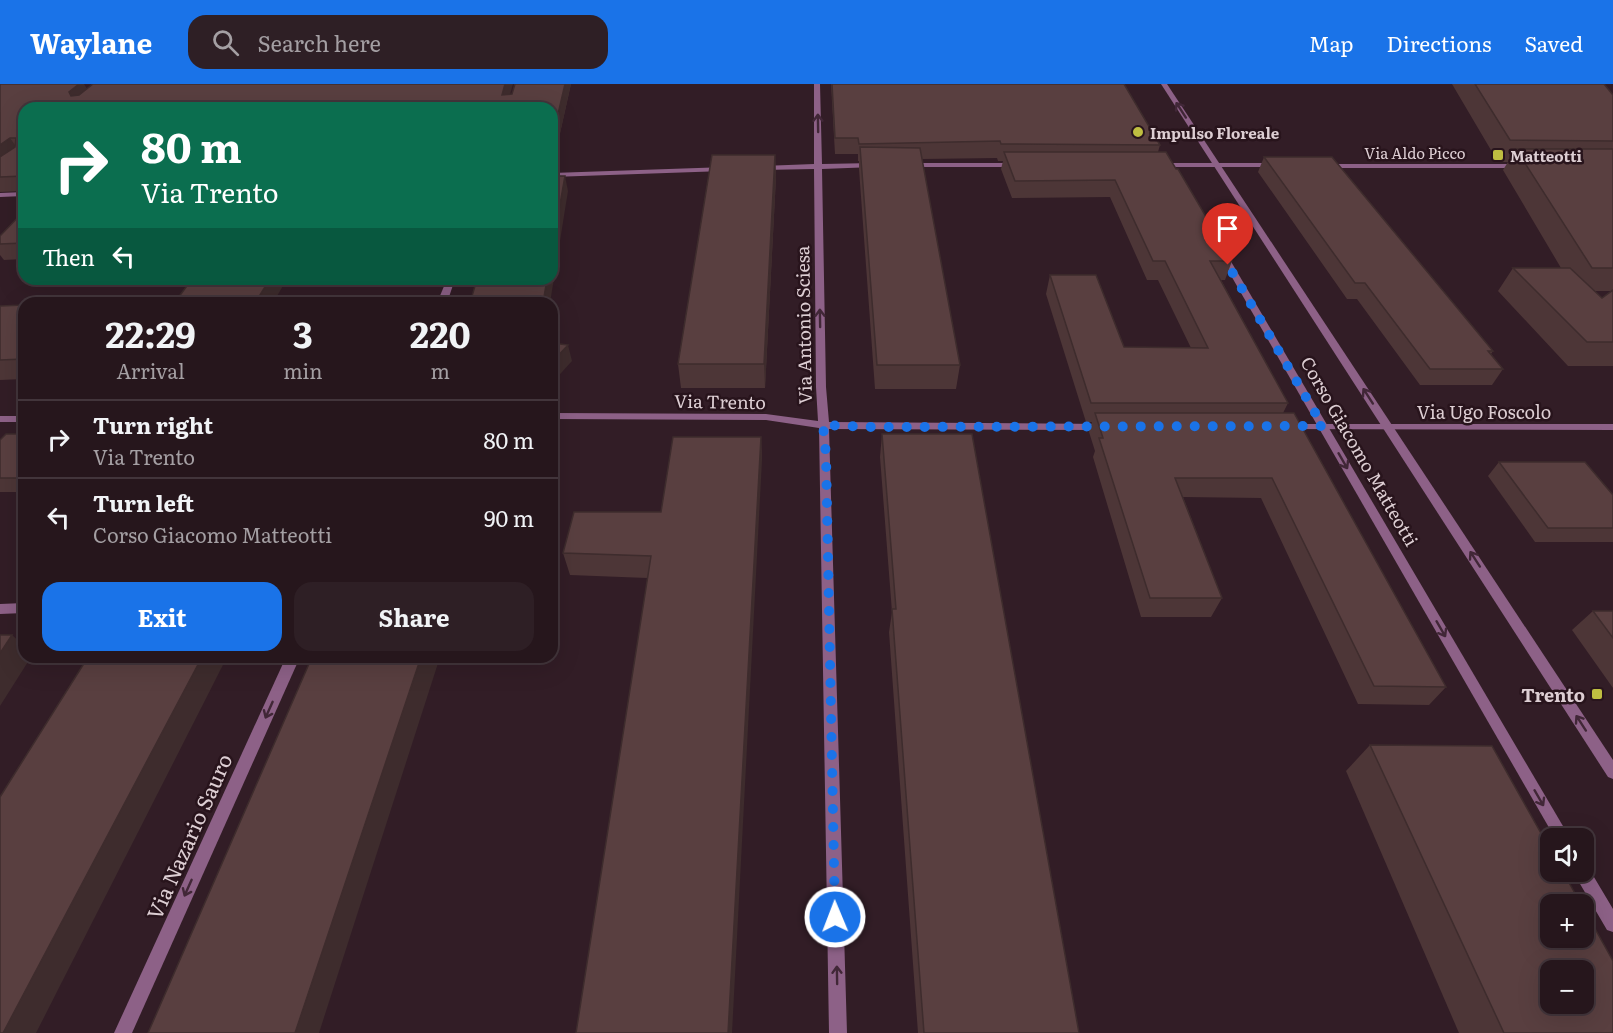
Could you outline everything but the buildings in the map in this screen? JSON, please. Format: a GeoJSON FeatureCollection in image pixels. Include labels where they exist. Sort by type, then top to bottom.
{"type":"FeatureCollection","features":[{"type":"Feature","properties":{"kind":"street","name":"Via Antonio Sciesa"},"geometry":{"type":"LineString","coordinates":[[818,84],[821,387],[826,455],[838,1033]]}},
{"type":"Feature","properties":{"kind":"street","name":"Corso Giacomo Matteotti"},"geometry":{"type":"LineString","coordinates":[[1164,84],[1613,772]]}},
{"type":"Feature","properties":{"kind":"street"},"geometry":{"type":"LineString","coordinates":[[1168,160],[1179,180]]}},
{"type":"Feature","properties":{"kind":"street"},"geometry":{"type":"LineString","coordinates":[[1150,165],[1168,160],[1217,165],[1283,165]]}},
{"type":"Feature","properties":{"kind":"street"},"geometry":{"type":"LineString","coordinates":[[749,168],[878,165]]}},
{"type":"Feature","properties":{"kind":"street"},"geometry":{"type":"LineString","coordinates":[[902,165],[1032,165]]}},
{"type":"Feature","properties":{"kind":"street","name":"Via Aldo Picco"},"geometry":{"type":"LineString","coordinates":[[1318,166],[1530,166]]}},
{"type":"Feature","properties":{"kind":"street"},"geometry":{"type":"LineString","coordinates":[[558,175],[738,168]]}},
{"type":"Feature","properties":{"kind":"street"},"geometry":{"type":"LineString","coordinates":[[0,195],[18,194]]}},
{"type":"Feature","properties":{"kind":"street","name":"Corso Giacomo Matteotti"},"geometry":{"type":"LineString","coordinates":[[1213,238],[1557,828]]}},
{"type":"Feature","properties":{"kind":"street","name":"Via Trento"},"geometry":{"type":"LineString","coordinates":[[558,416],[766,417],[823,425],[1121,427]]}},
{"type":"Feature","properties":{"kind":"street"},"geometry":{"type":"LineString","coordinates":[[0,419],[18,419]]}},
{"type":"Feature","properties":{"kind":"street"},"geometry":{"type":"LineString","coordinates":[[1275,427],[1323,426]]}},
{"type":"Feature","properties":{"kind":"street","name":"Via Ugo Foscolo"},"geometry":{"type":"LineString","coordinates":[[1323,426],[1613,427]]}},
{"type":"Feature","properties":{"kind":"street"},"geometry":{"type":"LineString","coordinates":[[0,609],[18,608]]}},
{"type":"Feature","properties":{"kind":"street","name":"Via Nazario Sauro"},"geometry":{"type":"LineString","coordinates":[[123,1033],[290,663]]}},
{"type":"Feature","properties":{"kind":"street"},"geometry":{"type":"LineString","coordinates":[[1588,882],[1613,924]]}},
{"type":"Feature","properties":{"kind":"place","name":"Impulso Floreale"},"geometry":{"type":"Point","coordinates":[1138,132]}},
{"type":"Feature","properties":{"kind":"place","name":"Matteotti"},"geometry":{"type":"Point","coordinates":[1498,155]}},
{"type":"Feature","properties":{"kind":"place","name":"Trento"},"geometry":{"type":"Point","coordinates":[1597,694]}},
{"type":"Feature","properties":{"kind":"route"},"geometry":{"type":"LineString","coordinates":[[835,917],[826,455],[823,425],[873,427],[1323,426],[1228,265]]}}]}
